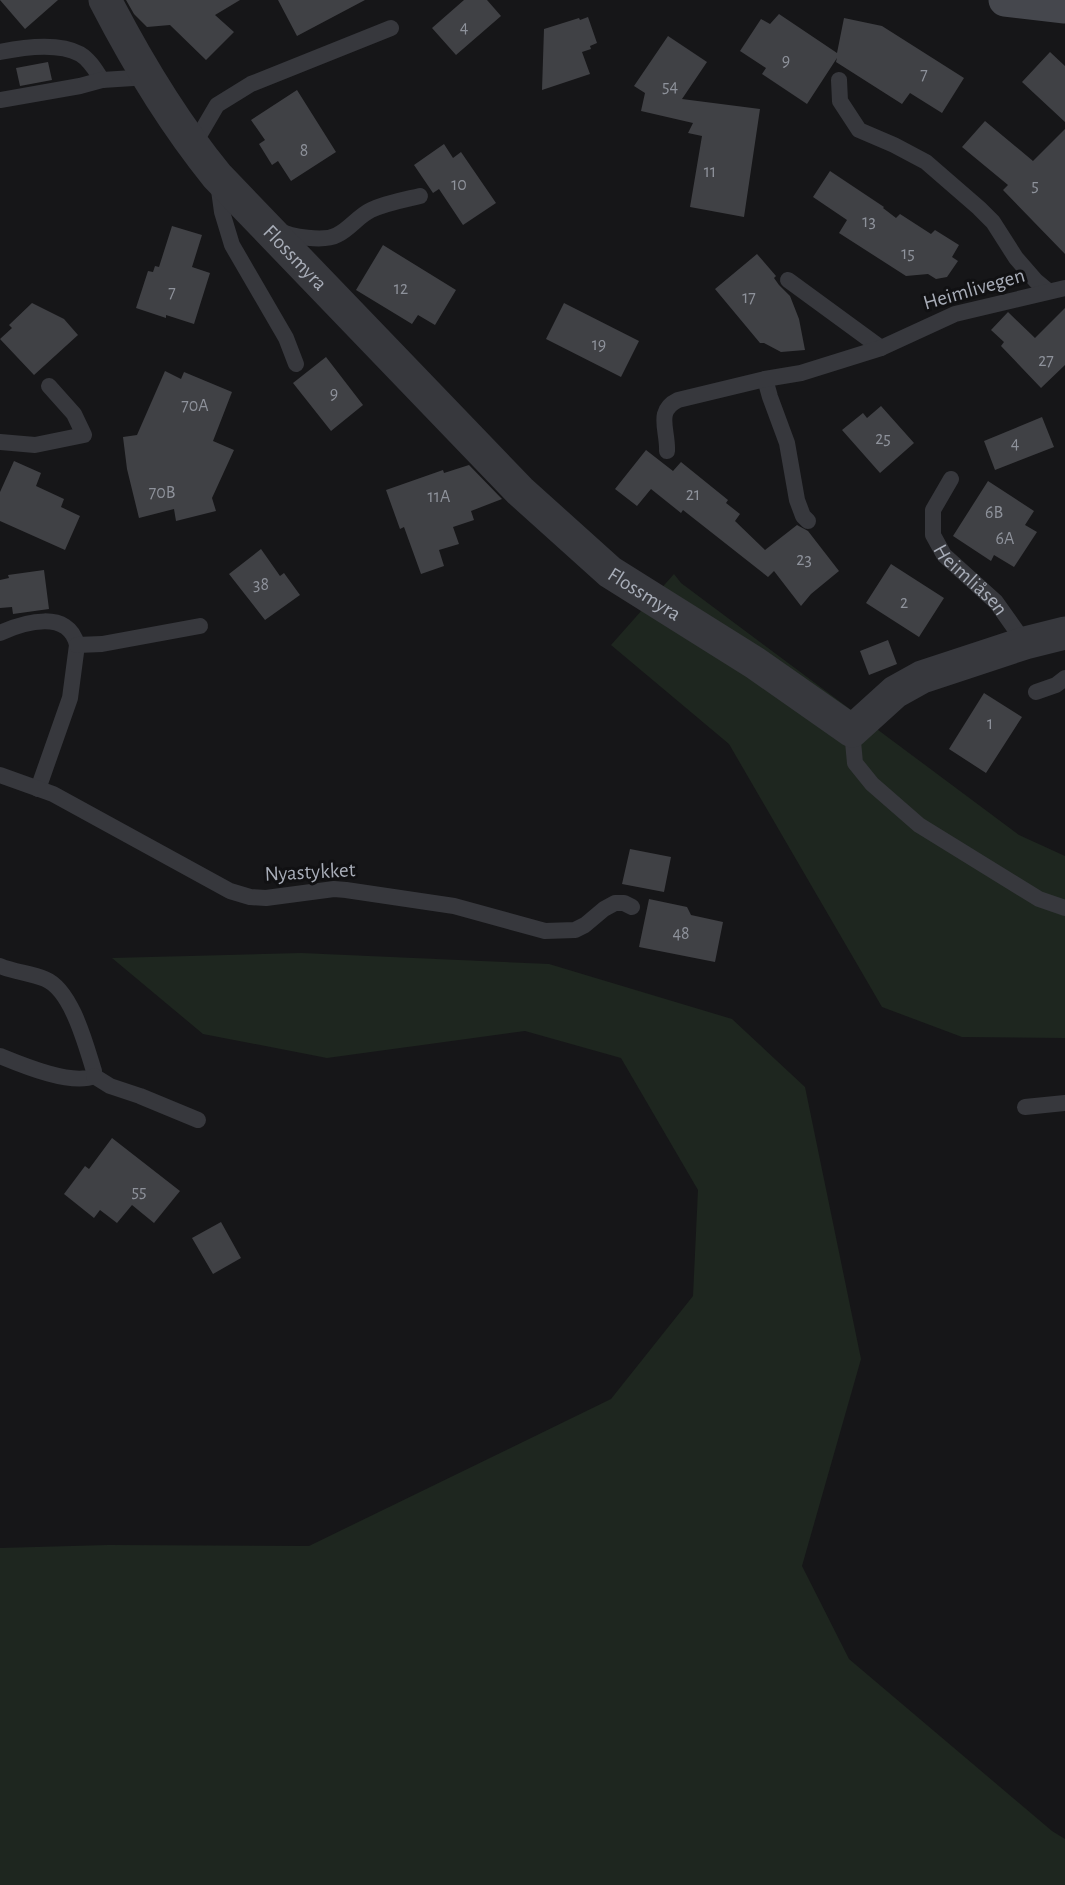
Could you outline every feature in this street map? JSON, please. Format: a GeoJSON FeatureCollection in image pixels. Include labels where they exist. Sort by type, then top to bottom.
{"type":"FeatureCollection","features":[{"type":"Feature","properties":{"kind":"street","name":"Flossmyra"},"geometry":{"type":"LineString","coordinates":[[105,0],[149,77],[193,146],[217,176],[520,491],[610,572],[755,663],[852,731]]}},
{"type":"Feature","properties":{"kind":"street"},"geometry":{"type":"LineString","coordinates":[[1005,0],[1065,7]]}},
{"type":"Feature","properties":{"kind":"street","name":"Heimliåsen"},"geometry":{"type":"LineString","coordinates":[[852,731],[895,692],[922,677],[1025,643],[1065,633]]}},
{"type":"Feature","properties":{"kind":"lane"},"geometry":{"type":"LineString","coordinates":[[193,146],[217,105],[251,84],[391,28]]}},
{"type":"Feature","properties":{"kind":"lane"},"geometry":{"type":"LineString","coordinates":[[0,52],[64,48],[80,54],[90,63],[102,80]]}},
{"type":"Feature","properties":{"kind":"lane"},"geometry":{"type":"LineString","coordinates":[[0,100],[102,80],[149,77]]}},
{"type":"Feature","properties":{"kind":"lane","name":"Heimlivegen"},"geometry":{"type":"LineString","coordinates":[[839,80],[840,101],[859,130],[926,162],[993,222],[1016,258],[1036,280],[1057,290]]}},
{"type":"Feature","properties":{"kind":"lane","name":"Flossmyra"},"geometry":{"type":"LineString","coordinates":[[217,176],[222,212],[232,245],[286,338],[297,364]]}},
{"type":"Feature","properties":{"kind":"lane","name":"Flossmyra"},"geometry":{"type":"LineString","coordinates":[[259,219],[282,232],[299,236],[329,238],[339,235],[368,211],[385,204],[420,196]]}},
{"type":"Feature","properties":{"kind":"lane"},"geometry":{"type":"LineString","coordinates":[[788,280],[881,348]]}},
{"type":"Feature","properties":{"kind":"lane","name":"Heimlivegen"},"geometry":{"type":"LineString","coordinates":[[667,451],[668,439],[664,411],[668,405],[688,397],[801,373],[881,348],[955,314],[1057,290]]}},
{"type":"Feature","properties":{"kind":"lane"},"geometry":{"type":"LineString","coordinates":[[765,379],[787,444],[797,500],[803,516],[808,521]]}},
{"type":"Feature","properties":{"kind":"lane"},"geometry":{"type":"LineString","coordinates":[[0,442],[35,444],[84,435],[74,414],[49,386]]}},
{"type":"Feature","properties":{"kind":"lane","name":"Heimliåsen"},"geometry":{"type":"LineString","coordinates":[[951,479],[933,510],[933,535],[944,555],[996,602],[1025,643]]}},
{"type":"Feature","properties":{"kind":"lane"},"geometry":{"type":"LineString","coordinates":[[0,633],[20,624],[48,620],[71,632],[77,645],[70,698],[38,789]]}},
{"type":"Feature","properties":{"kind":"lane"},"geometry":{"type":"LineString","coordinates":[[77,645],[102,644],[200,626]]}},
{"type":"Feature","properties":{"kind":"lane"},"geometry":{"type":"LineString","coordinates":[[1036,692],[1056,685],[1065,678]]}},
{"type":"Feature","properties":{"kind":"lane"},"geometry":{"type":"LineString","coordinates":[[852,731],[855,764],[872,784],[919,825],[1039,899],[1065,908]]}},
{"type":"Feature","properties":{"kind":"lane","name":"Nyastykket"},"geometry":{"type":"LineString","coordinates":[[0,776],[63,798],[230,891],[250,897],[266,898],[334,889],[365,892],[454,906],[545,931],[575,930],[615,903],[624,903],[633,907]]}},
{"type":"Feature","properties":{"kind":"lane"},"geometry":{"type":"LineString","coordinates":[[0,966],[44,978],[59,990],[70,1006],[82,1033],[94,1071],[93,1076]]}},
{"type":"Feature","properties":{"kind":"lane"},"geometry":{"type":"LineString","coordinates":[[0,1056],[54,1075],[81,1078],[93,1076],[110,1086],[198,1120]]}},
{"type":"Feature","properties":{"kind":"lane"},"geometry":{"type":"LineString","coordinates":[[1025,1107],[1065,1103]]}},
{"type":"Feature","properties":{"kind":"shaded area"},"geometry":{"type":"Polygon","coordinates":[[[674,574],[681,583],[1019,835],[1065,856],[1065,1038],[962,1037],[882,1007],[729,744],[611,645],[674,574]]]}},
{"type":"Feature","properties":{"kind":"shaded area"},"geometry":{"type":"Polygon","coordinates":[[[301,953],[549,964],[732,1019],[805,1087],[861,1359],[802,1566],[849,1659],[1052,1831],[1065,1839],[1065,1885],[0,1885],[0,1548],[108,1545],[309,1546],[611,1399],[693,1296],[698,1190],[621,1058],[525,1031],[327,1058],[203,1034],[112,958],[301,953]]]}},
{"type":"Feature","properties":{"kind":"building"},"geometry":{"type":"Polygon","coordinates":[[[0,0],[58,0],[25,29],[0,0]]]}},
{"type":"Feature","properties":{"kind":"building"},"geometry":{"type":"Polygon","coordinates":[[[126,0],[240,0],[215,15],[234,32],[206,60],[170,25],[147,27],[134,14],[126,0]]]}},
{"type":"Feature","properties":{"kind":"building"},"geometry":{"type":"Polygon","coordinates":[[[278,0],[365,0],[297,36],[278,0]]]}},
{"type":"Feature","properties":{"kind":"building"},"geometry":{"type":"Polygon","coordinates":[[[464,0],[487,0],[501,16],[456,55],[432,28],[464,0]]]}},
{"type":"Feature","properties":{"kind":"building"},"geometry":{"type":"Polygon","coordinates":[[[779,14],[837,53],[844,18],[882,26],[964,78],[942,113],[910,93],[902,104],[836,62],[837,58],[807,104],[762,74],[766,68],[740,51],[761,19],[770,24],[779,14]]]}},
{"type":"Feature","properties":{"kind":"building"},"geometry":{"type":"Polygon","coordinates":[[[588,17],[597,43],[590,46],[591,49],[582,52],[590,74],[542,90],[544,29],[588,17]]]}},
{"type":"Feature","properties":{"kind":"building"},"geometry":{"type":"Polygon","coordinates":[[[668,36],[707,62],[682,99],[760,109],[744,217],[690,207],[702,136],[688,133],[693,123],[641,111],[645,93],[634,86],[668,36]]]}},
{"type":"Feature","properties":{"kind":"building"},"geometry":{"type":"Polygon","coordinates":[[[1050,52],[1065,66],[1065,122],[1022,82],[1050,52]]]}},
{"type":"Feature","properties":{"kind":"building"},"geometry":{"type":"Polygon","coordinates":[[[48,62],[52,80],[20,86],[16,68],[48,62]]]}},
{"type":"Feature","properties":{"kind":"building"},"geometry":{"type":"Polygon","coordinates":[[[297,90],[336,152],[291,181],[278,161],[272,165],[259,144],[265,140],[251,120],[297,90]]]}},
{"type":"Feature","properties":{"kind":"building"},"geometry":{"type":"Polygon","coordinates":[[[985,121],[1033,161],[1065,129],[1065,254],[1003,190],[1008,185],[962,147],[985,121]]]}},
{"type":"Feature","properties":{"kind":"building"},"geometry":{"type":"Polygon","coordinates":[[[444,144],[453,158],[461,152],[496,203],[463,225],[439,189],[433,193],[414,165],[444,144]]]}},
{"type":"Feature","properties":{"kind":"building"},"geometry":{"type":"Polygon","coordinates":[[[830,171],[884,207],[896,218],[900,214],[931,234],[935,230],[959,245],[952,257],[958,261],[947,277],[936,279],[928,274],[906,276],[839,233],[847,220],[813,197],[830,171]]]}},
{"type":"Feature","properties":{"kind":"building"},"geometry":{"type":"Polygon","coordinates":[[[172,226],[202,235],[192,267],[210,273],[194,324],[136,308],[148,271],[153,272],[155,266],[159,267],[172,226]]]}},
{"type":"Feature","properties":{"kind":"building"},"geometry":{"type":"Polygon","coordinates":[[[383,245],[456,290],[435,325],[418,315],[412,324],[356,290],[383,245]]]}},
{"type":"Feature","properties":{"kind":"building"},"geometry":{"type":"Polygon","coordinates":[[[757,254],[776,276],[774,278],[779,285],[790,296],[799,319],[805,350],[781,352],[760,343],[715,289],[757,254]]]}},
{"type":"Feature","properties":{"kind":"building"},"geometry":{"type":"Polygon","coordinates":[[[32,303],[64,319],[78,335],[34,375],[0,339],[12,328],[9,325],[32,303]]]}},
{"type":"Feature","properties":{"kind":"building"},"geometry":{"type":"Polygon","coordinates":[[[564,303],[639,341],[621,377],[546,339],[564,303]]]}},
{"type":"Feature","properties":{"kind":"building"},"geometry":{"type":"Polygon","coordinates":[[[1065,308],[1065,365],[1041,388],[1001,346],[1004,342],[991,330],[1008,312],[1035,338],[1065,308]]]}},
{"type":"Feature","properties":{"kind":"building"},"geometry":{"type":"Polygon","coordinates":[[[326,357],[363,405],[331,431],[293,383],[326,357]]]}},
{"type":"Feature","properties":{"kind":"building"},"geometry":{"type":"Polygon","coordinates":[[[165,371],[181,379],[184,372],[232,392],[213,441],[234,450],[212,498],[216,511],[176,521],[174,509],[139,518],[127,469],[123,437],[137,435],[165,371]]]}},
{"type":"Feature","properties":{"kind":"building"},"geometry":{"type":"Polygon","coordinates":[[[881,406],[914,443],[880,473],[842,430],[863,413],[867,418],[881,406]]]}},
{"type":"Feature","properties":{"kind":"building"},"geometry":{"type":"Polygon","coordinates":[[[1042,417],[1054,447],[995,470],[984,441],[1042,417]]]}},
{"type":"Feature","properties":{"kind":"building"},"geometry":{"type":"Polygon","coordinates":[[[646,450],[673,471],[681,462],[728,500],[726,503],[740,514],[735,521],[765,550],[797,525],[808,531],[839,571],[811,594],[801,606],[774,571],[768,577],[683,510],[681,513],[651,489],[637,506],[615,489],[646,450]]]}},
{"type":"Feature","properties":{"kind":"building"},"geometry":{"type":"Polygon","coordinates":[[[14,461],[41,473],[36,486],[64,499],[61,507],[80,516],[65,550],[0,521],[0,492],[14,461]]]}},
{"type":"Feature","properties":{"kind":"building"},"geometry":{"type":"Polygon","coordinates":[[[469,465],[502,499],[471,511],[474,520],[453,527],[459,544],[439,550],[444,566],[421,574],[404,527],[400,529],[386,490],[443,470],[444,473],[469,465]]]}},
{"type":"Feature","properties":{"kind":"building"},"geometry":{"type":"Polygon","coordinates":[[[988,481],[1034,511],[1025,525],[1037,532],[1014,567],[994,555],[991,561],[953,536],[988,481]]]}},
{"type":"Feature","properties":{"kind":"building"},"geometry":{"type":"Polygon","coordinates":[[[261,549],[280,576],[284,573],[300,595],[265,620],[229,574],[261,549]]]}},
{"type":"Feature","properties":{"kind":"building"},"geometry":{"type":"Polygon","coordinates":[[[891,564],[944,598],[919,637],[866,603],[891,564]]]}},
{"type":"Feature","properties":{"kind":"building"},"geometry":{"type":"Polygon","coordinates":[[[44,570],[49,609],[13,614],[12,607],[0,608],[0,580],[9,578],[8,575],[44,570]]]}},
{"type":"Feature","properties":{"kind":"building"},"geometry":{"type":"Polygon","coordinates":[[[888,640],[897,664],[869,675],[860,651],[888,640]]]}},
{"type":"Feature","properties":{"kind":"building"},"geometry":{"type":"Polygon","coordinates":[[[984,693],[1022,717],[986,773],[949,749],[984,693]]]}},
{"type":"Feature","properties":{"kind":"building"},"geometry":{"type":"Polygon","coordinates":[[[630,849],[671,857],[664,892],[622,884],[630,849]]]}},
{"type":"Feature","properties":{"kind":"building"},"geometry":{"type":"Polygon","coordinates":[[[649,899],[687,907],[691,915],[723,922],[715,962],[639,947],[649,899]]]}},
{"type":"Feature","properties":{"kind":"building"},"geometry":{"type":"Polygon","coordinates":[[[112,1138],[180,1191],[154,1223],[132,1205],[117,1223],[100,1210],[94,1218],[64,1194],[85,1166],[89,1169],[112,1138]]]}},
{"type":"Feature","properties":{"kind":"building"},"geometry":{"type":"Polygon","coordinates":[[[221,1222],[241,1258],[213,1274],[192,1238],[221,1222]]]}}]}
